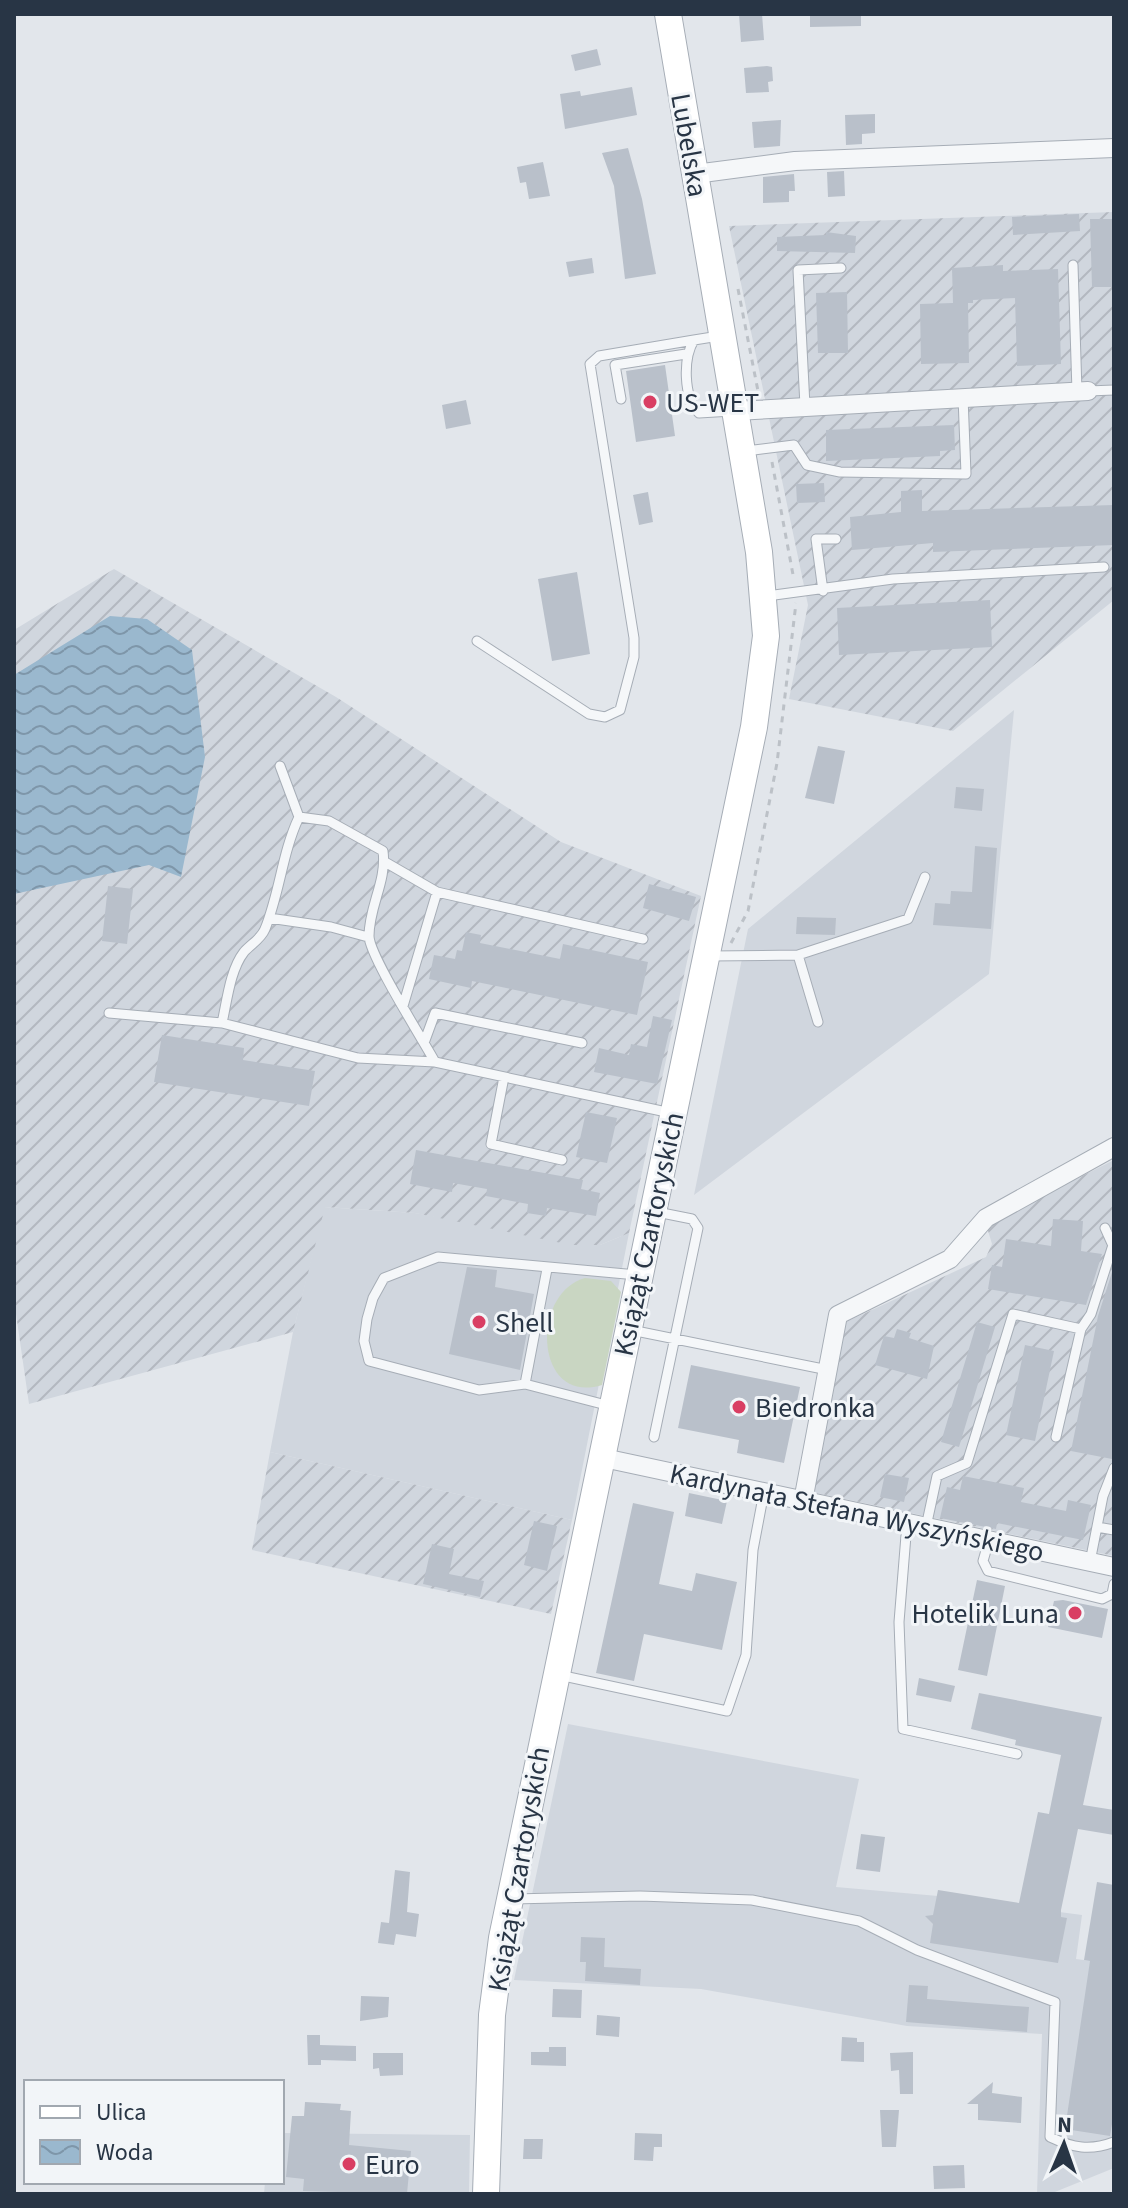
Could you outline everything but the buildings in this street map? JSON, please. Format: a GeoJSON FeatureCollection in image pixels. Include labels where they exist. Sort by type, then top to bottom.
{"type":"FeatureCollection","features":[{"type":"Feature","properties":{"kind":"main road","name":"Lubelska"},"geometry":{"type":"LineString","coordinates":[[668,14],[712,275]]}},
{"type":"Feature","properties":{"kind":"main road","name":"Książąt Czartoryskich"},"geometry":{"type":"LineString","coordinates":[[486,2194],[492,2015],[509,1900],[599,1457],[640,1276],[757,712],[766,636],[764,596],[712,275]]}},
{"type":"Feature","properties":{"kind":"street"},"geometry":{"type":"LineString","coordinates":[[695,174],[811,160],[1114,148]]}},
{"type":"Feature","properties":{"kind":"street"},"geometry":{"type":"LineString","coordinates":[[736,411],[1082,391]]}},
{"type":"Feature","properties":{"kind":"street"},"geometry":{"type":"LineString","coordinates":[[803,1501],[838,1315],[950,1259],[986,1218],[1114,1147]]}},
{"type":"Feature","properties":{"kind":"street","name":"Kardynała Stefana Wyszyńskiego"},"geometry":{"type":"LineString","coordinates":[[599,1457],[1114,1567]]}},
{"type":"Feature","properties":{"kind":"lane"},"geometry":{"type":"LineString","coordinates":[[1073,265],[1082,391],[1114,390]]}},
{"type":"Feature","properties":{"kind":"lane"},"geometry":{"type":"LineString","coordinates":[[805,406],[798,270],[841,268]]}},
{"type":"Feature","properties":{"kind":"lane"},"geometry":{"type":"LineString","coordinates":[[477,641],[589,714],[605,717],[620,710],[634,657],[634,638],[590,364],[599,356],[722,335]]}},
{"type":"Feature","properties":{"kind":"lane"},"geometry":{"type":"LineString","coordinates":[[694,340],[686,354],[694,409],[705,415],[736,411]]}},
{"type":"Feature","properties":{"kind":"lane"},"geometry":{"type":"LineString","coordinates":[[621,399],[615,365],[686,354]]}},
{"type":"Feature","properties":{"kind":"lane"},"geometry":{"type":"LineString","coordinates":[[742,452],[794,445],[807,465],[840,472],[966,474],[963,397]]}},
{"type":"Feature","properties":{"kind":"lane"},"geometry":{"type":"LineString","coordinates":[[823,591],[816,539],[836,539]]}},
{"type":"Feature","properties":{"kind":"lane"},"geometry":{"type":"LineString","coordinates":[[764,596],[823,591],[893,579],[1104,567]]}},
{"type":"Feature","properties":{"kind":"lane"},"geometry":{"type":"LineString","coordinates":[[222,1023],[230,987],[243,954],[263,934],[269,918],[285,847],[299,817],[280,766]]}},
{"type":"Feature","properties":{"kind":"lane"},"geometry":{"type":"LineString","coordinates":[[299,817],[329,821],[383,851],[385,862],[368,937],[435,1062]]}},
{"type":"Feature","properties":{"kind":"lane"},"geometry":{"type":"LineString","coordinates":[[385,862],[437,892],[643,939]]}},
{"type":"Feature","properties":{"kind":"lane"},"geometry":{"type":"LineString","coordinates":[[707,955],[798,955],[908,919],[925,877]]}},
{"type":"Feature","properties":{"kind":"lane"},"geometry":{"type":"LineString","coordinates":[[403,1006],[437,892]]}},
{"type":"Feature","properties":{"kind":"lane"},"geometry":{"type":"LineString","coordinates":[[269,918],[331,927],[368,937]]}},
{"type":"Feature","properties":{"kind":"lane"},"geometry":{"type":"LineString","coordinates":[[798,955],[818,1022]]}},
{"type":"Feature","properties":{"kind":"lane"},"geometry":{"type":"LineString","coordinates":[[109,1013],[222,1023],[358,1058],[435,1062],[674,1113]]}},
{"type":"Feature","properties":{"kind":"lane"},"geometry":{"type":"LineString","coordinates":[[424,1043],[435,1013],[582,1043]]}},
{"type":"Feature","properties":{"kind":"lane"},"geometry":{"type":"LineString","coordinates":[[504,1077],[491,1144],[562,1160]]}},
{"type":"Feature","properties":{"kind":"lane"},"geometry":{"type":"LineString","coordinates":[[653,1211],[692,1219],[698,1228],[654,1437]]}},
{"type":"Feature","properties":{"kind":"lane"},"geometry":{"type":"LineString","coordinates":[[1056,1437],[1081,1329],[1091,1314],[1113,1248],[1105,1228]]}},
{"type":"Feature","properties":{"kind":"lane"},"geometry":{"type":"LineString","coordinates":[[611,1406],[525,1384],[479,1390],[369,1361],[364,1341],[367,1319],[373,1298],[384,1278],[438,1257],[640,1276]]}},
{"type":"Feature","properties":{"kind":"lane"},"geometry":{"type":"LineString","coordinates":[[525,1384],[547,1269]]}},
{"type":"Feature","properties":{"kind":"lane"},"geometry":{"type":"LineString","coordinates":[[926,1527],[937,1476],[967,1463],[1013,1314],[1081,1329]]}},
{"type":"Feature","properties":{"kind":"lane"},"geometry":{"type":"LineString","coordinates":[[628,1330],[676,1337],[828,1370]]}},
{"type":"Feature","properties":{"kind":"lane"},"geometry":{"type":"LineString","coordinates":[[1090,1562],[1114,1468]]}},
{"type":"Feature","properties":{"kind":"lane"},"geometry":{"type":"LineString","coordinates":[[556,1674],[727,1711],[746,1655],[753,1550],[764,1492]]}},
{"type":"Feature","properties":{"kind":"lane"},"geometry":{"type":"LineString","coordinates":[[907,1523],[899,1622],[903,1729],[1017,1754]]}},
{"type":"Feature","properties":{"kind":"lane"},"geometry":{"type":"LineString","coordinates":[[1097,1527],[1114,1530]]}},
{"type":"Feature","properties":{"kind":"lane"},"geometry":{"type":"LineString","coordinates":[[989,1540],[983,1561],[988,1571],[1102,1599],[1112,1594],[1114,1584]]}},
{"type":"Feature","properties":{"kind":"lane"},"geometry":{"type":"LineString","coordinates":[[509,1900],[640,1896],[752,1900],[859,1921],[917,1950],[1055,2002],[1050,2137],[1070,2147],[1097,2148],[1114,2142]]}},
{"type":"Feature","properties":{"kind":"shaded area"},"geometry":{"type":"Polygon","coordinates":[[[1114,212],[1114,600],[953,731],[789,699],[808,605],[729,226],[1114,212]]]}},
{"type":"Feature","properties":{"kind":"shaded area"},"geometry":{"type":"Polygon","coordinates":[[[114,569],[336,697],[561,842],[701,896],[629,1233],[600,1245],[571,1245],[415,1213],[325,1207],[293,1332],[29,1404],[14,1300],[14,630],[114,569]]]}},
{"type":"Feature","properties":{"kind":"shaded area"},"geometry":{"type":"Polygon","coordinates":[[[1014,710],[989,974],[694,1195],[748,929],[1014,710]]]}},
{"type":"Feature","properties":{"kind":"shaded area"},"geometry":{"type":"Polygon","coordinates":[[[1114,1160],[1114,1556],[812,1492],[846,1322],[986,1257],[992,1244],[986,1224],[1114,1160]]]}},
{"type":"Feature","properties":{"kind":"shaded area"},"geometry":{"type":"Polygon","coordinates":[[[324,1207],[415,1213],[600,1245],[629,1233],[572,1520],[270,1452],[293,1332],[324,1207]]]}},
{"type":"Feature","properties":{"kind":"shaded area"},"geometry":{"type":"Polygon","coordinates":[[[270,1452],[572,1520],[551,1614],[252,1550],[270,1452]]]}},
{"type":"Feature","properties":{"kind":"shaded area"},"geometry":{"type":"Polygon","coordinates":[[[568,1724],[859,1779],[836,1887],[938,1896],[1082,1915],[1076,1959],[1114,1964],[1114,2168],[1050,2194],[1037,2194],[1042,2034],[907,2026],[701,1989],[514,1980],[568,1724]]]}},
{"type":"Feature","properties":{"kind":"shaded area"},"geometry":{"type":"Polygon","coordinates":[[[284,2133],[470,2135],[469,2194],[264,2194],[265,2184],[284,2184],[284,2133]]]}},
{"type":"Feature","properties":{"kind":"green space"},"geometry":{"type":"Polygon","coordinates":[[[585,1278],[611,1281],[621,1292],[602,1385],[579,1387],[563,1379],[552,1364],[547,1345],[548,1324],[555,1304],[567,1288],[585,1278]]]}},
{"type":"Feature","properties":{"kind":"water"},"geometry":{"type":"Polygon","coordinates":[[[110,616],[147,619],[192,650],[205,757],[181,877],[149,865],[14,894],[14,675],[110,616]]]}},
{"type":"Feature","properties":{"kind":"place","name":"US-WET"},"geometry":{"type":"Point","coordinates":[650,402]}},
{"type":"Feature","properties":{"kind":"place","name":"Shell"},"geometry":{"type":"Point","coordinates":[479,1322]}},
{"type":"Feature","properties":{"kind":"place","name":"Biedronka"},"geometry":{"type":"Point","coordinates":[739,1407]}},
{"type":"Feature","properties":{"kind":"place","name":"Hotelik Luna"},"geometry":{"type":"Point","coordinates":[1075,1613]}},
{"type":"Feature","properties":{"kind":"place","name":"Euro"},"geometry":{"type":"Point","coordinates":[349,2164]}}]}
